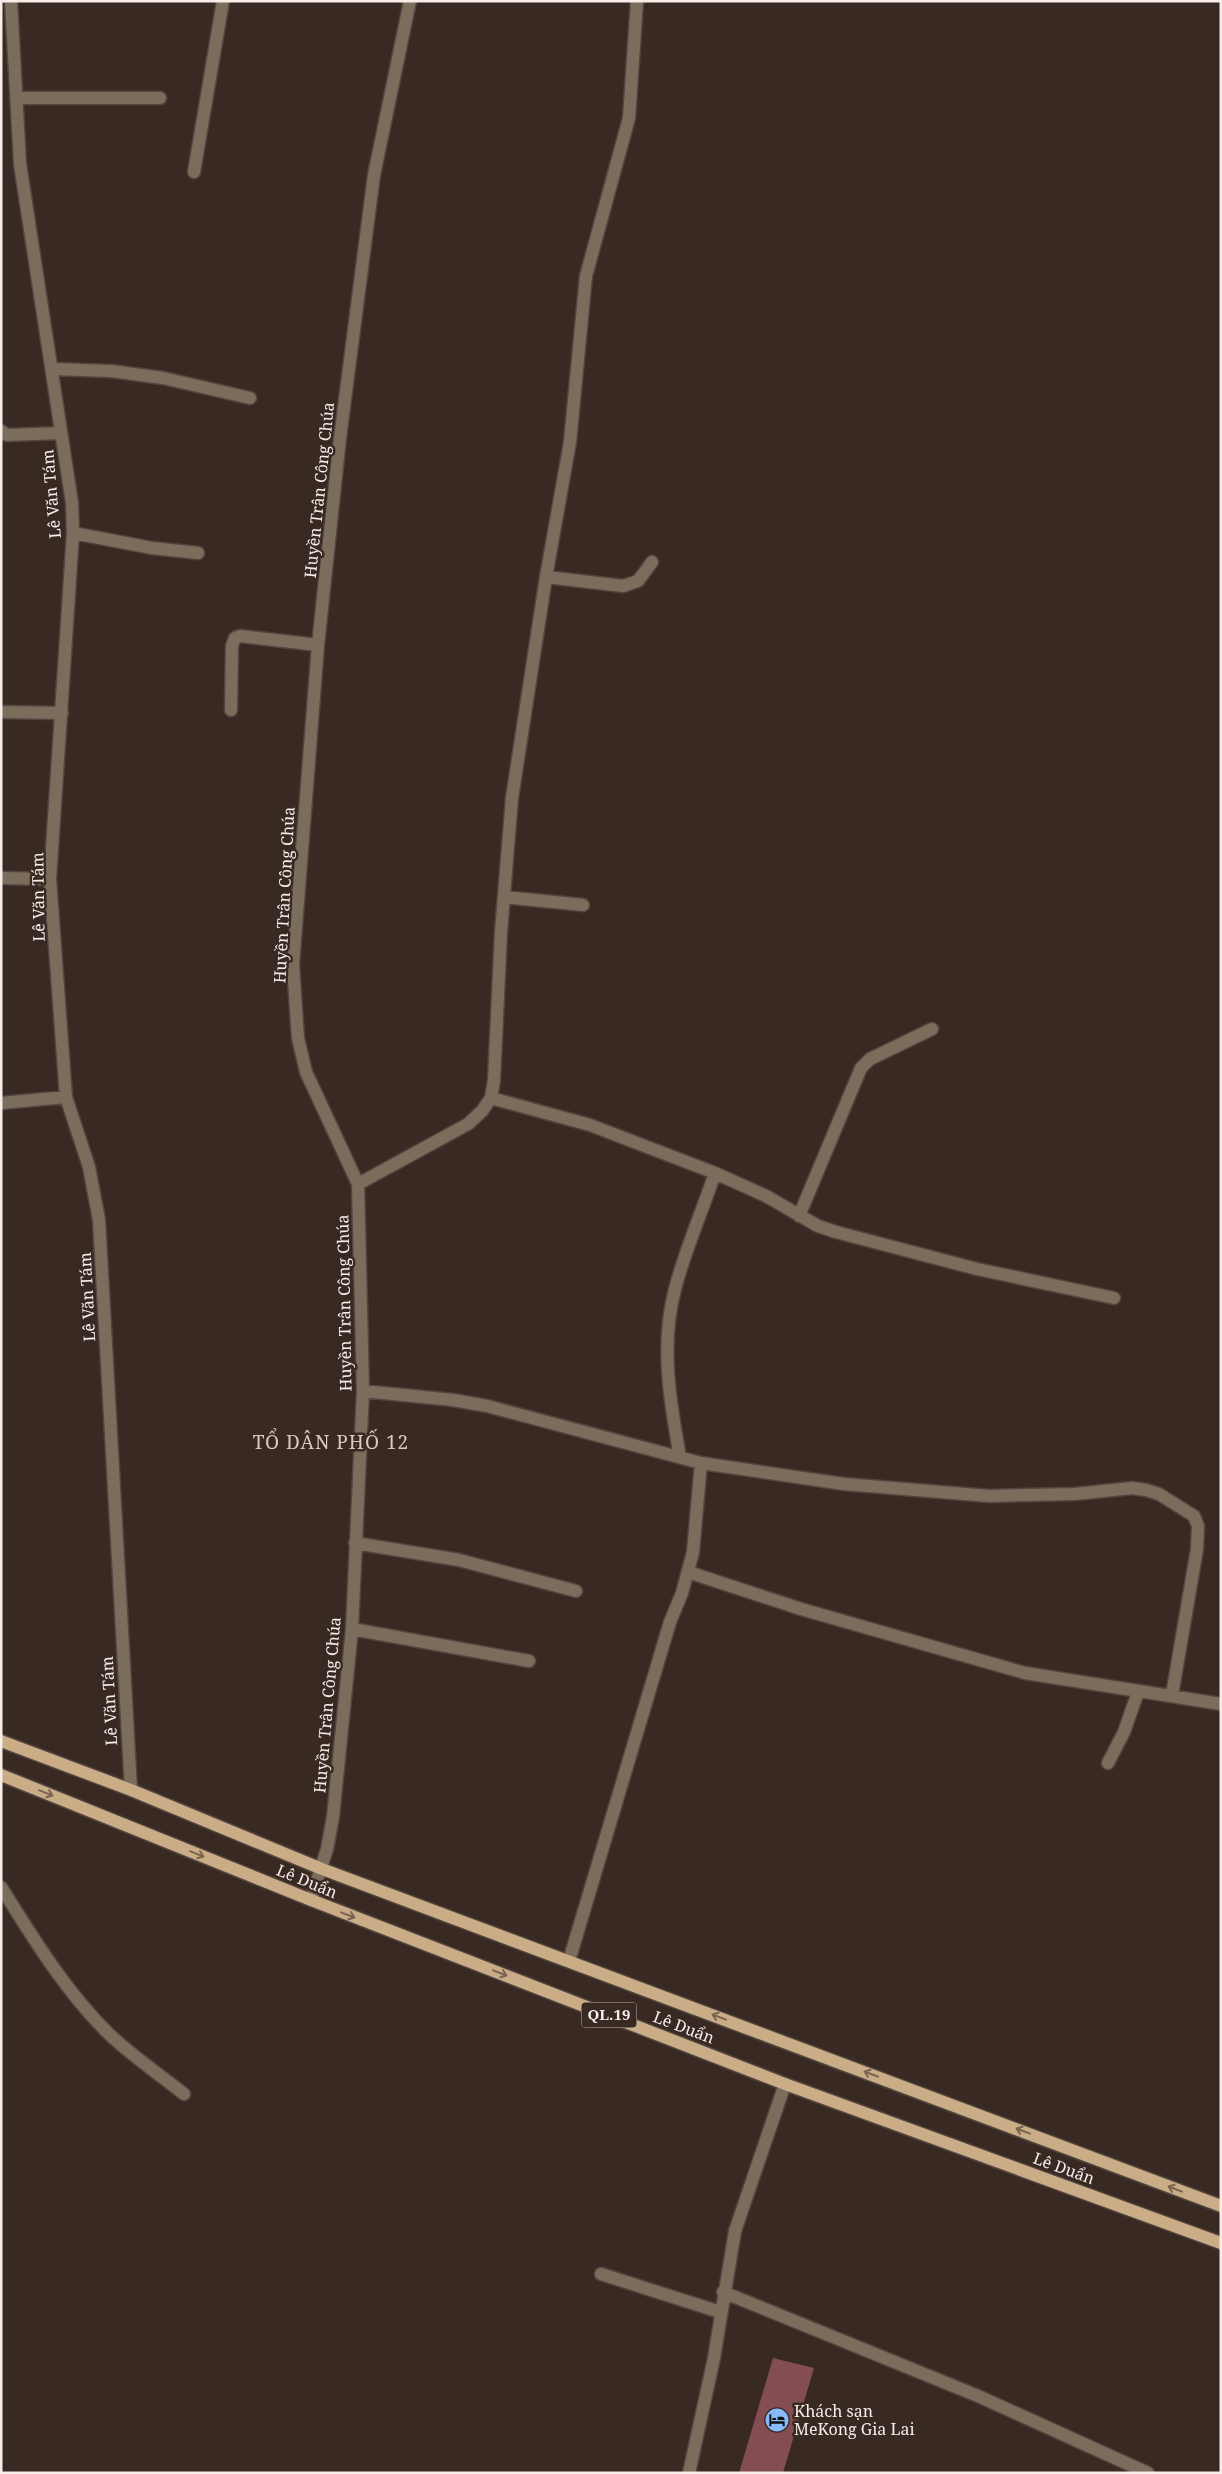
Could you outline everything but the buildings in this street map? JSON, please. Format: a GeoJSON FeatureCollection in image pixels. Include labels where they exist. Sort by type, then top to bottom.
{"type":"FeatureCollection","features":[{"type":"Feature","properties":{"kind":"main road","name":"Lê Duẩn"},"geometry":{"type":"LineString","coordinates":[[1,1741],[131,1790],[322,1869],[1221,2206]]}},
{"type":"Feature","properties":{"kind":"main road","name":"Lê Duẩn"},"geometry":{"type":"LineString","coordinates":[[1,1775],[311,1900],[785,2084],[1221,2242]]}},
{"type":"Feature","properties":{"kind":"street","name":"Lê Văn Tám"},"geometry":{"type":"LineString","coordinates":[[11,1],[20,164],[72,503],[73,533],[50,879],[66,1097],[89,1167],[99,1220],[131,1790]]}},
{"type":"Feature","properties":{"kind":"street"},"geometry":{"type":"LineString","coordinates":[[194,172],[223,1]]}},
{"type":"Feature","properties":{"kind":"street","name":"Huyền Trân Công Chúa"},"geometry":{"type":"LineString","coordinates":[[311,1900],[322,1869],[333,1817],[352,1629],[363,1391],[358,1184],[306,1072],[298,1038],[293,965],[318,645],[340,438],[374,175],[410,1]]}},
{"type":"Feature","properties":{"kind":"street"},"geometry":{"type":"LineString","coordinates":[[358,1184],[468,1124],[482,1111],[491,1098],[496,1058],[504,897],[512,798],[546,577],[570,442],[586,276],[629,118],[637,1]]}},
{"type":"Feature","properties":{"kind":"street"},"geometry":{"type":"LineString","coordinates":[[16,98],[160,98]]}},
{"type":"Feature","properties":{"kind":"street"},"geometry":{"type":"LineString","coordinates":[[52,369],[112,371],[137,374],[250,398]]}},
{"type":"Feature","properties":{"kind":"street"},"geometry":{"type":"LineString","coordinates":[[1,431],[7,435],[62,432]]}},
{"type":"Feature","properties":{"kind":"street"},"geometry":{"type":"LineString","coordinates":[[73,533],[152,548],[198,553]]}},
{"type":"Feature","properties":{"kind":"street"},"geometry":{"type":"LineString","coordinates":[[546,577],[623,586],[638,581],[652,562]]}},
{"type":"Feature","properties":{"kind":"street"},"geometry":{"type":"LineString","coordinates":[[230,710],[232,646],[235,638],[240,636],[318,645]]}},
{"type":"Feature","properties":{"kind":"street"},"geometry":{"type":"LineString","coordinates":[[1,712],[62,713]]}},
{"type":"Feature","properties":{"kind":"street"},"geometry":{"type":"LineString","coordinates":[[1,878],[50,879]]}},
{"type":"Feature","properties":{"kind":"street"},"geometry":{"type":"LineString","coordinates":[[504,897],[583,905]]}},
{"type":"Feature","properties":{"kind":"street"},"geometry":{"type":"LineString","coordinates":[[799,1216],[861,1068],[870,1059],[932,1029]]}},
{"type":"Feature","properties":{"kind":"street"},"geometry":{"type":"LineString","coordinates":[[1,1103],[66,1097]]}},
{"type":"Feature","properties":{"kind":"street"},"geometry":{"type":"LineString","coordinates":[[491,1098],[590,1125],[766,1196],[799,1216],[836,1232],[968,1267],[1114,1298]]}},
{"type":"Feature","properties":{"kind":"street"},"geometry":{"type":"LineString","coordinates":[[680,1457],[667,1371],[674,1290],[715,1174]]}},
{"type":"Feature","properties":{"kind":"street"},"geometry":{"type":"LineString","coordinates":[[363,1391],[454,1400],[486,1406],[701,1463],[777,1476],[916,1491],[1023,1496],[1132,1488],[1158,1494],[1194,1516],[1198,1526],[1197,1549],[1172,1696]]}},
{"type":"Feature","properties":{"kind":"street"},"geometry":{"type":"LineString","coordinates":[[569,1961],[670,1622],[688,1572],[693,1552],[701,1463]]}},
{"type":"Feature","properties":{"kind":"street"},"geometry":{"type":"LineString","coordinates":[[356,1543],[466,1562],[576,1591]]}},
{"type":"Feature","properties":{"kind":"street"},"geometry":{"type":"LineString","coordinates":[[688,1572],[801,1609],[1025,1672],[1138,1692],[1221,1704]]}},
{"type":"Feature","properties":{"kind":"street"},"geometry":{"type":"LineString","coordinates":[[352,1629],[529,1661]]}},
{"type":"Feature","properties":{"kind":"street"},"geometry":{"type":"LineString","coordinates":[[1108,1763],[1124,1732],[1138,1692]]}},
{"type":"Feature","properties":{"kind":"street"},"geometry":{"type":"LineString","coordinates":[[1,1887],[26,1927],[84,2005],[110,2035],[184,2094]]}},
{"type":"Feature","properties":{"kind":"street"},"geometry":{"type":"LineString","coordinates":[[689,2473],[714,2358],[723,2292],[735,2231],[785,2084]]}},
{"type":"Feature","properties":{"kind":"street"},"geometry":{"type":"LineString","coordinates":[[601,2274],[720,2312]]}},
{"type":"Feature","properties":{"kind":"street"},"geometry":{"type":"LineString","coordinates":[[723,2292],[978,2396],[1148,2473]]}},
{"type":"Feature","properties":{"kind":"place","name":"Khách sạn MeKong Gia Lai"},"geometry":{"type":"Point","coordinates":[777,2420]}},
{"type":"Feature","properties":{"kind":"district","name":"TỔ DÂN PHỐ 12"},"geometry":{"type":"Point","coordinates":[331,1442]}}]}
